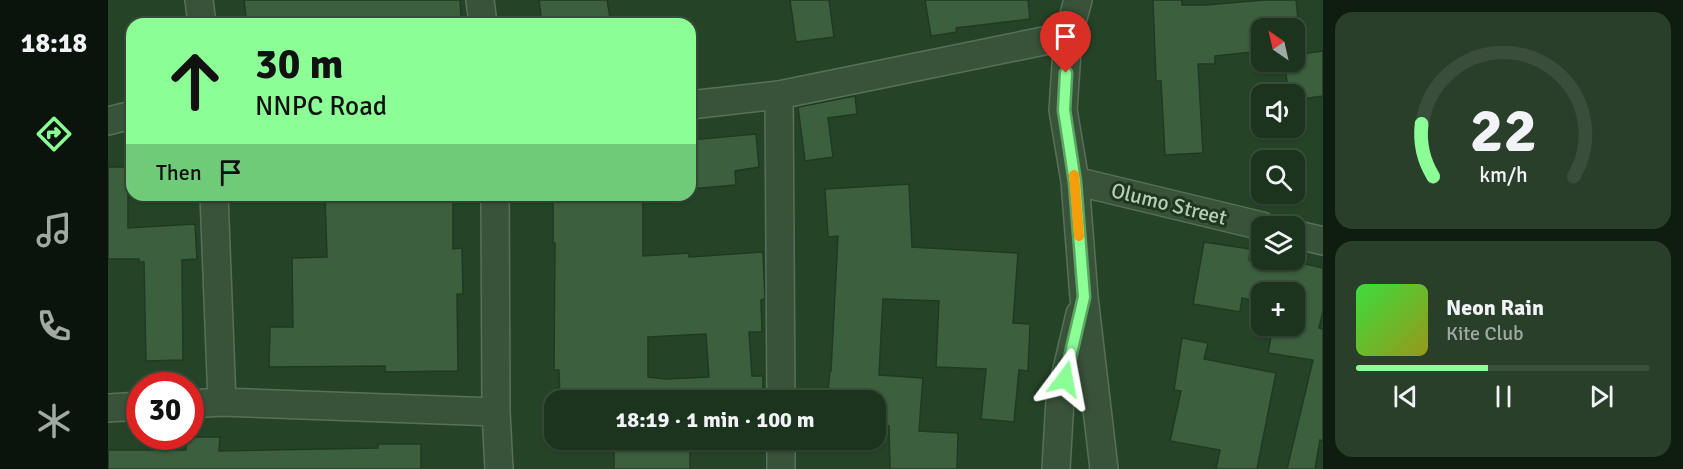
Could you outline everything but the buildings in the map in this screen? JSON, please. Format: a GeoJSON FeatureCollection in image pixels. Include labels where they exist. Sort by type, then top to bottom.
{"type":"FeatureCollection","features":[{"type":"Feature","properties":{"kind":"street"},"geometry":{"type":"LineString","coordinates":[[199,0],[201,18]]}},
{"type":"Feature","properties":{"kind":"street"},"geometry":{"type":"LineString","coordinates":[[480,0],[482,18]]}},
{"type":"Feature","properties":{"kind":"street"},"geometry":{"type":"LineString","coordinates":[[1078,0],[1068,36],[1064,110],[1075,182],[1084,297],[1104,469]]}},
{"type":"Feature","properties":{"kind":"street"},"geometry":{"type":"LineString","coordinates":[[696,104],[779,95],[1068,36]]}},
{"type":"Feature","properties":{"kind":"street"},"geometry":{"type":"LineString","coordinates":[[779,95],[781,390]]}},
{"type":"Feature","properties":{"kind":"street"},"geometry":{"type":"LineString","coordinates":[[108,121],[126,116]]}},
{"type":"Feature","properties":{"kind":"street","name":"Olumo Street"},"geometry":{"type":"LineString","coordinates":[[1075,182],[1251,223]]}},
{"type":"Feature","properties":{"kind":"street"},"geometry":{"type":"LineString","coordinates":[[214,201],[222,402]]}},
{"type":"Feature","properties":{"kind":"street"},"geometry":{"type":"LineString","coordinates":[[495,201],[496,412],[499,469]]}},
{"type":"Feature","properties":{"kind":"street"},"geometry":{"type":"LineString","coordinates":[[1305,237],[1323,241]]}},
{"type":"Feature","properties":{"kind":"street"},"geometry":{"type":"LineString","coordinates":[[1056,469],[1060,399],[1084,297]]}},
{"type":"Feature","properties":{"kind":"street"},"geometry":{"type":"LineString","coordinates":[[204,403],[496,412]]}},
{"type":"Feature","properties":{"kind":"street"},"geometry":{"type":"LineString","coordinates":[[108,408],[126,407]]}},
{"type":"Feature","properties":{"kind":"street"},"geometry":{"type":"LineString","coordinates":[[781,450],[781,469]]}},
{"type":"Feature","properties":{"kind":"slow traffic"},"geometry":{"type":"LineString","coordinates":[[1074,175],[1079,236]]}},
{"type":"Feature","properties":{"kind":"route"},"geometry":{"type":"LineString","coordinates":[[1065,379],[1084,297],[1075,182],[1064,110],[1066,73]]}}]}
